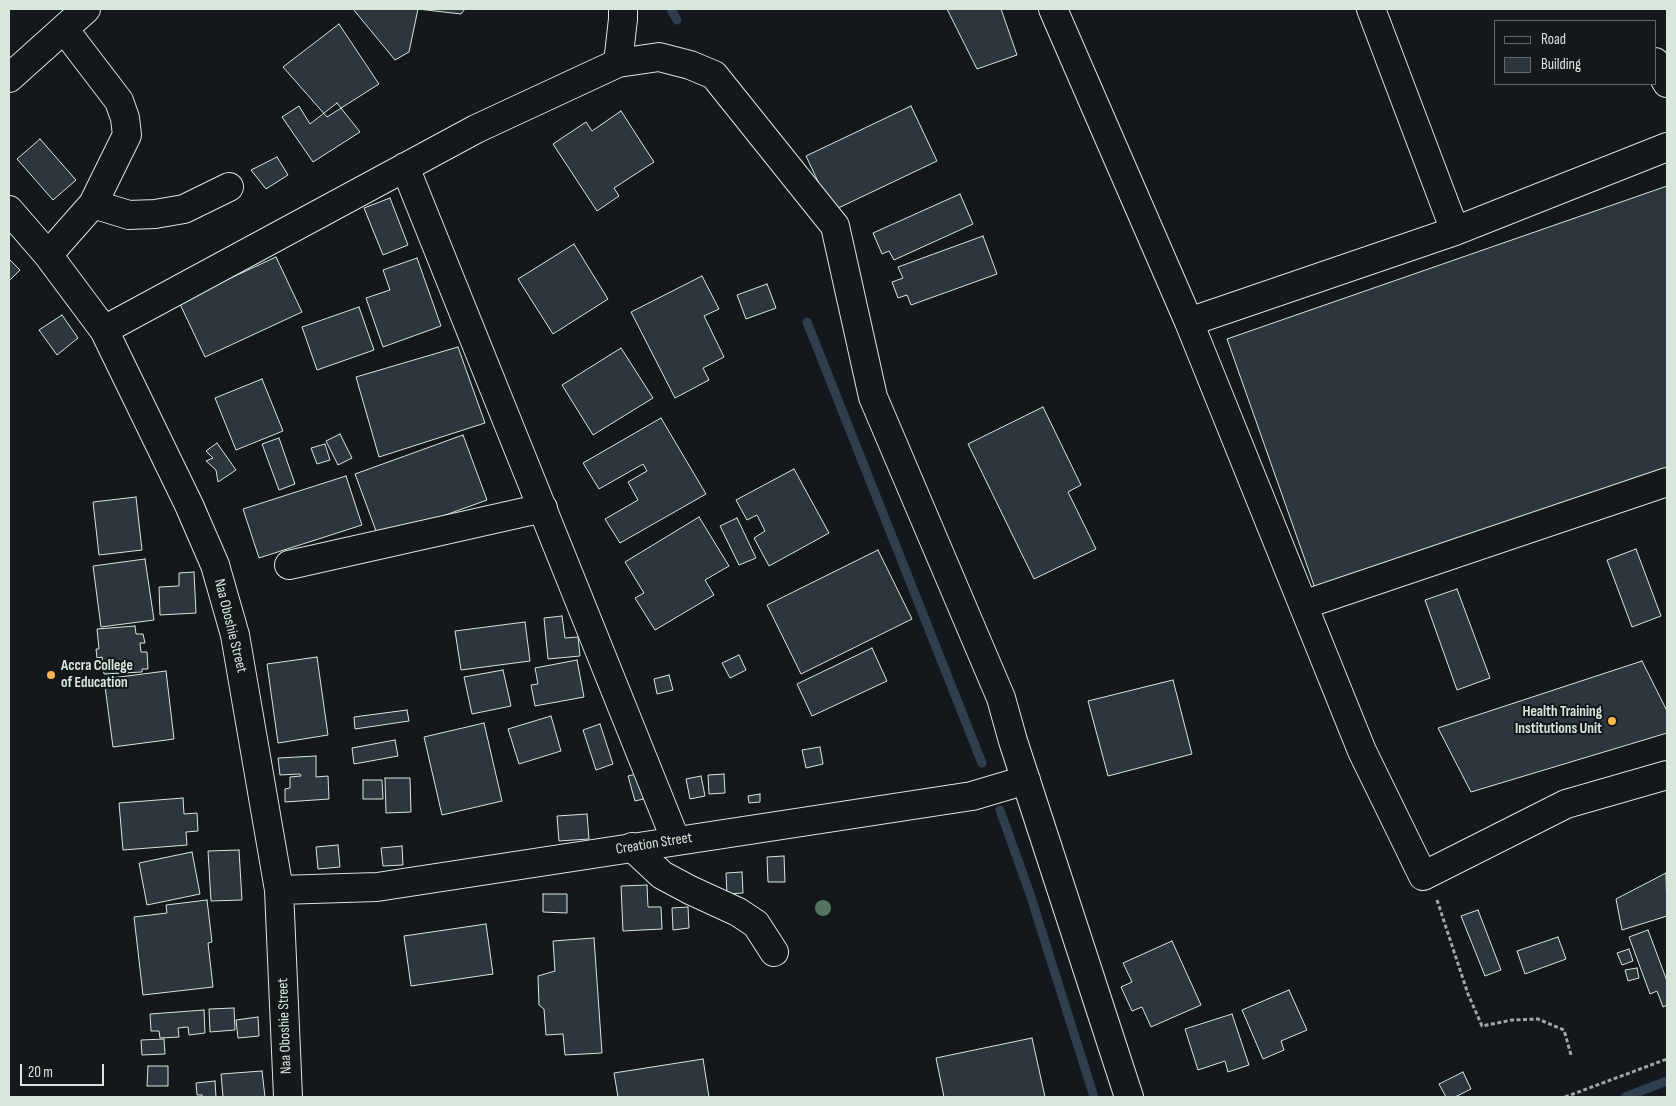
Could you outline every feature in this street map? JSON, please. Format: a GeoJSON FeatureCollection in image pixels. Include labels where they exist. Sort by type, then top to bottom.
{"type":"FeatureCollection","features":[{"type":"Feature","properties":{"kind":"street"},"geometry":{"type":"LineString","coordinates":[[9,78],[86,9]]}},
{"type":"Feature","properties":{"kind":"street"},"geometry":{"type":"LineString","coordinates":[[618,63],[623,20],[622,9]]}},
{"type":"Feature","properties":{"kind":"street"},"geometry":{"type":"LineString","coordinates":[[1053,9],[1189,322],[1362,751],[1423,876],[1566,804],[1667,775]]}},
{"type":"Feature","properties":{"kind":"street"},"geometry":{"type":"LineString","coordinates":[[1371,9],[1455,231]]}},
{"type":"Feature","properties":{"kind":"street"},"geometry":{"type":"LineString","coordinates":[[48,256],[93,204],[127,135],[125,118],[119,101],[64,28]]}},
{"type":"Feature","properties":{"kind":"street"},"geometry":{"type":"LineString","coordinates":[[104,330],[476,129],[618,63],[659,57],[690,65],[714,75],[836,226],[873,397],[1001,698],[1013,741],[1129,1097]]}},
{"type":"Feature","properties":{"kind":"street"},"geometry":{"type":"LineString","coordinates":[[1656,64],[1667,84]]}},
{"type":"Feature","properties":{"kind":"street"},"geometry":{"type":"LineString","coordinates":[[1189,322],[1455,231],[1667,147]]}},
{"type":"Feature","properties":{"kind":"street"},"geometry":{"type":"LineString","coordinates":[[405,167],[676,841]]}},
{"type":"Feature","properties":{"kind":"street"},"geometry":{"type":"LineString","coordinates":[[93,204],[130,215],[155,214],[184,209],[229,187]]}},
{"type":"Feature","properties":{"kind":"street","name":"Naa Oboshie Street"},"geometry":{"type":"LineString","coordinates":[[9,210],[48,256],[104,330],[189,504],[215,565],[235,635],[279,890],[288,1097]]}},
{"type":"Feature","properties":{"kind":"street"},"geometry":{"type":"LineString","coordinates":[[1303,605],[1667,482]]}},
{"type":"Feature","properties":{"kind":"street"},"geometry":{"type":"LineString","coordinates":[[290,565],[543,508]]}},
{"type":"Feature","properties":{"kind":"street","name":"Creation Street"},"geometry":{"type":"LineString","coordinates":[[279,890],[377,887],[972,796],[1026,780]]}},
{"type":"Feature","properties":{"kind":"street"},"geometry":{"type":"LineString","coordinates":[[632,848],[662,875],[738,912],[756,924],[774,952]]}},
{"type":"Feature","properties":{"kind":"path"},"geometry":{"type":"LineString","coordinates":[[1423,876],[1436,896],[1468,994],[1482,1026],[1512,1020],[1538,1019],[1564,1030],[1571,1055]]}},
{"type":"Feature","properties":{"kind":"path"},"geometry":{"type":"LineString","coordinates":[[1565,1097],[1667,1059]]}},
{"type":"Feature","properties":{"kind":"building"},"geometry":{"type":"Polygon","coordinates":[[[353,9],[418,9],[409,52],[395,60],[353,9]]]}},
{"type":"Feature","properties":{"kind":"building"},"geometry":{"type":"Polygon","coordinates":[[[418,9],[465,9],[461,14],[418,9]]]}},
{"type":"Feature","properties":{"kind":"building"},"geometry":{"type":"Polygon","coordinates":[[[947,9],[1001,9],[1017,55],[977,69],[947,9]]]}},
{"type":"Feature","properties":{"kind":"building"},"geometry":{"type":"Polygon","coordinates":[[[339,24],[379,84],[327,117],[283,67],[339,24]]]}},
{"type":"Feature","properties":{"kind":"building"},"geometry":{"type":"Polygon","coordinates":[[[337,103],[360,132],[313,162],[282,117],[299,106],[310,124],[337,103]]]}},
{"type":"Feature","properties":{"kind":"building"},"geometry":{"type":"Polygon","coordinates":[[[911,106],[937,161],[832,211],[806,156],[911,106]]]}},
{"type":"Feature","properties":{"kind":"building"},"geometry":{"type":"Polygon","coordinates":[[[621,111],[654,162],[614,188],[619,196],[597,211],[553,144],[586,122],[592,131],[621,111]]]}},
{"type":"Feature","properties":{"kind":"building"},"geometry":{"type":"Polygon","coordinates":[[[40,139],[76,180],[53,200],[17,159],[40,139]]]}},
{"type":"Feature","properties":{"kind":"building"},"geometry":{"type":"Polygon","coordinates":[[[277,157],[288,175],[266,189],[251,170],[277,157]]]}},
{"type":"Feature","properties":{"kind":"building"},"geometry":{"type":"Polygon","coordinates":[[[1667,186],[1667,469],[1316,591],[1227,339],[1667,186]]]}},
{"type":"Feature","properties":{"kind":"building"},"geometry":{"type":"Polygon","coordinates":[[[960,194],[973,224],[894,260],[889,251],[882,254],[873,233],[960,194]]]}},
{"type":"Feature","properties":{"kind":"building"},"geometry":{"type":"Polygon","coordinates":[[[390,198],[408,245],[383,255],[364,208],[390,198]]]}},
{"type":"Feature","properties":{"kind":"building"},"geometry":{"type":"Polygon","coordinates":[[[983,236],[997,274],[911,305],[907,295],[898,298],[892,282],[903,278],[898,267],[983,236]]]}},
{"type":"Feature","properties":{"kind":"building"},"geometry":{"type":"Polygon","coordinates":[[[574,244],[608,299],[553,334],[518,279],[574,244]]]}},
{"type":"Feature","properties":{"kind":"building"},"geometry":{"type":"Polygon","coordinates":[[[276,257],[302,312],[205,357],[179,302],[276,257]]]}},
{"type":"Feature","properties":{"kind":"building"},"geometry":{"type":"Polygon","coordinates":[[[417,258],[441,326],[383,347],[366,298],[390,290],[383,270],[417,258]]]}},
{"type":"Feature","properties":{"kind":"building"},"geometry":{"type":"Polygon","coordinates":[[[9,259],[20,270],[9,281],[9,259]]]}},
{"type":"Feature","properties":{"kind":"building"},"geometry":{"type":"Polygon","coordinates":[[[702,276],[719,309],[704,316],[724,357],[703,368],[709,380],[675,398],[631,312],[702,276]]]}},
{"type":"Feature","properties":{"kind":"building"},"geometry":{"type":"Polygon","coordinates":[[[767,284],[776,308],[746,319],[737,295],[767,284]]]}},
{"type":"Feature","properties":{"kind":"building"},"geometry":{"type":"Polygon","coordinates":[[[359,307],[374,350],[317,370],[302,327],[359,307]]]}},
{"type":"Feature","properties":{"kind":"building"},"geometry":{"type":"Polygon","coordinates":[[[62,315],[78,338],[57,355],[39,330],[62,315]]]}},
{"type":"Feature","properties":{"kind":"building"},"geometry":{"type":"Polygon","coordinates":[[[458,347],[485,423],[379,457],[356,377],[458,347]]]}},
{"type":"Feature","properties":{"kind":"building"},"geometry":{"type":"Polygon","coordinates":[[[621,348],[653,398],[593,435],[562,385],[621,348]]]}},
{"type":"Feature","properties":{"kind":"building"},"geometry":{"type":"Polygon","coordinates":[[[262,379],[283,431],[236,450],[215,398],[262,379]]]}},
{"type":"Feature","properties":{"kind":"building"},"geometry":{"type":"Polygon","coordinates":[[[1043,407],[1081,485],[1068,492],[1096,549],[1034,579],[968,444],[1043,407]]]}},
{"type":"Feature","properties":{"kind":"building"},"geometry":{"type":"Polygon","coordinates":[[[661,418],[706,494],[620,543],[605,519],[638,500],[628,482],[647,471],[643,464],[599,489],[583,463],[661,418]]]}},
{"type":"Feature","properties":{"kind":"building"},"geometry":{"type":"Polygon","coordinates":[[[340,434],[352,458],[338,465],[326,441],[340,434]]]}},
{"type":"Feature","properties":{"kind":"building"},"geometry":{"type":"Polygon","coordinates":[[[463,435],[487,500],[379,539],[355,474],[463,435]]]}},
{"type":"Feature","properties":{"kind":"building"},"geometry":{"type":"Polygon","coordinates":[[[279,438],[295,484],[279,490],[262,444],[279,438]]]}},
{"type":"Feature","properties":{"kind":"building"},"geometry":{"type":"Polygon","coordinates":[[[217,443],[236,470],[218,482],[216,470],[206,461],[213,458],[206,451],[217,443]]]}},
{"type":"Feature","properties":{"kind":"building"},"geometry":{"type":"Polygon","coordinates":[[[325,444],[330,460],[317,464],[311,448],[325,444]]]}},
{"type":"Feature","properties":{"kind":"building"},"geometry":{"type":"Polygon","coordinates":[[[794,469],[829,533],[769,566],[754,538],[765,531],[757,515],[747,520],[736,500],[794,469]]]}},
{"type":"Feature","properties":{"kind":"building"},"geometry":{"type":"Polygon","coordinates":[[[346,476],[362,525],[259,558],[243,509],[346,476]]]}},
{"type":"Feature","properties":{"kind":"building"},"geometry":{"type":"Polygon","coordinates":[[[136,497],[142,550],[99,555],[93,502],[136,497]]]}},
{"type":"Feature","properties":{"kind":"building"},"geometry":{"type":"Polygon","coordinates":[[[699,517],[729,566],[705,580],[714,595],[655,630],[635,598],[644,593],[625,562],[699,517]]]}},
{"type":"Feature","properties":{"kind":"building"},"geometry":{"type":"Polygon","coordinates":[[[737,518],[756,558],[739,565],[720,526],[737,518]]]}},
{"type":"Feature","properties":{"kind":"building"},"geometry":{"type":"Polygon","coordinates":[[[1636,549],[1661,616],[1632,627],[1607,560],[1636,549]]]}},
{"type":"Feature","properties":{"kind":"building"},"geometry":{"type":"Polygon","coordinates":[[[878,550],[912,619],[801,674],[767,605],[878,550]]]}},
{"type":"Feature","properties":{"kind":"building"},"geometry":{"type":"Polygon","coordinates":[[[145,559],[154,620],[101,627],[93,566],[145,559]]]}},
{"type":"Feature","properties":{"kind":"building"},"geometry":{"type":"Polygon","coordinates":[[[194,572],[196,613],[160,615],[159,587],[179,586],[179,573],[194,572]]]}},
{"type":"Feature","properties":{"kind":"building"},"geometry":{"type":"Polygon","coordinates":[[[1457,589],[1490,678],[1457,690],[1425,600],[1457,589]]]}},
{"type":"Feature","properties":{"kind":"building"},"geometry":{"type":"Polygon","coordinates":[[[562,616],[565,638],[578,637],[580,656],[548,659],[544,618],[562,616]]]}},
{"type":"Feature","properties":{"kind":"building"},"geometry":{"type":"Polygon","coordinates":[[[525,622],[530,661],[461,670],[455,631],[525,622]]]}},
{"type":"Feature","properties":{"kind":"building"},"geometry":{"type":"Polygon","coordinates":[[[135,626],[136,634],[143,634],[145,643],[140,643],[141,652],[147,652],[148,669],[142,669],[142,672],[104,674],[102,657],[97,658],[96,649],[99,649],[97,629],[135,626]]]}},
{"type":"Feature","properties":{"kind":"building"},"geometry":{"type":"Polygon","coordinates":[[[872,648],[887,681],[812,716],[797,684],[872,648]]]}},
{"type":"Feature","properties":{"kind":"building"},"geometry":{"type":"Polygon","coordinates":[[[739,655],[746,670],[730,678],[722,663],[739,655]]]}},
{"type":"Feature","properties":{"kind":"building"},"geometry":{"type":"Polygon","coordinates":[[[317,657],[328,735],[278,743],[267,664],[317,657]]]}},
{"type":"Feature","properties":{"kind":"building"},"geometry":{"type":"Polygon","coordinates":[[[577,660],[584,697],[535,706],[531,685],[538,684],[535,668],[577,660]]]}},
{"type":"Feature","properties":{"kind":"building"},"geometry":{"type":"Polygon","coordinates":[[[1642,661],[1667,711],[1667,733],[1471,792],[1438,728],[1642,661]]]}},
{"type":"Feature","properties":{"kind":"building"},"geometry":{"type":"Polygon","coordinates":[[[503,670],[511,706],[472,714],[464,677],[503,670]]]}},
{"type":"Feature","properties":{"kind":"building"},"geometry":{"type":"Polygon","coordinates":[[[166,671],[174,739],[113,747],[104,679],[166,671]]]}},
{"type":"Feature","properties":{"kind":"building"},"geometry":{"type":"Polygon","coordinates":[[[669,675],[673,690],[657,694],[654,679],[669,675]]]}},
{"type":"Feature","properties":{"kind":"building"},"geometry":{"type":"Polygon","coordinates":[[[1173,680],[1192,754],[1108,776],[1088,701],[1173,680]]]}},
{"type":"Feature","properties":{"kind":"building"},"geometry":{"type":"Polygon","coordinates":[[[407,710],[409,721],[355,729],[354,717],[407,710]]]}},
{"type":"Feature","properties":{"kind":"building"},"geometry":{"type":"Polygon","coordinates":[[[551,716],[561,751],[519,764],[508,729],[551,716]]]}},
{"type":"Feature","properties":{"kind":"building"},"geometry":{"type":"Polygon","coordinates":[[[484,723],[502,801],[442,815],[424,737],[484,723]]]}},
{"type":"Feature","properties":{"kind":"building"},"geometry":{"type":"Polygon","coordinates":[[[600,724],[613,764],[596,770],[583,730],[600,724]]]}},
{"type":"Feature","properties":{"kind":"building"},"geometry":{"type":"Polygon","coordinates":[[[395,740],[398,756],[354,764],[352,748],[395,740]]]}},
{"type":"Feature","properties":{"kind":"building"},"geometry":{"type":"Polygon","coordinates":[[[820,747],[823,764],[806,768],[802,750],[820,747]]]}},
{"type":"Feature","properties":{"kind":"building"},"geometry":{"type":"Polygon","coordinates":[[[316,756],[316,777],[328,776],[329,799],[285,802],[285,789],[290,788],[290,777],[301,776],[300,774],[280,775],[278,758],[316,756]]]}},
{"type":"Feature","properties":{"kind":"building"},"geometry":{"type":"Polygon","coordinates":[[[646,772],[652,797],[635,801],[628,776],[646,772]]]}},
{"type":"Feature","properties":{"kind":"building"},"geometry":{"type":"Polygon","coordinates":[[[724,774],[725,793],[709,794],[708,775],[724,774]]]}},
{"type":"Feature","properties":{"kind":"building"},"geometry":{"type":"Polygon","coordinates":[[[701,776],[705,796],[690,799],[686,779],[701,776]]]}},
{"type":"Feature","properties":{"kind":"building"},"geometry":{"type":"Polygon","coordinates":[[[385,778],[410,778],[411,812],[386,813],[385,778]]]}},
{"type":"Feature","properties":{"kind":"building"},"geometry":{"type":"Polygon","coordinates":[[[363,780],[382,780],[383,799],[363,799],[363,780]]]}},
{"type":"Feature","properties":{"kind":"building"},"geometry":{"type":"Polygon","coordinates":[[[760,794],[760,802],[749,803],[748,796],[760,794]]]}},
{"type":"Feature","properties":{"kind":"building"},"geometry":{"type":"Polygon","coordinates":[[[183,798],[184,814],[197,813],[198,831],[186,832],[187,845],[123,850],[119,803],[183,798]]]}},
{"type":"Feature","properties":{"kind":"building"},"geometry":{"type":"Polygon","coordinates":[[[587,814],[589,839],[559,841],[557,816],[587,814]]]}},
{"type":"Feature","properties":{"kind":"building"},"geometry":{"type":"Polygon","coordinates":[[[338,845],[340,867],[318,869],[316,847],[338,845]]]}},
{"type":"Feature","properties":{"kind":"building"},"geometry":{"type":"Polygon","coordinates":[[[402,846],[403,865],[383,866],[381,848],[402,846]]]}},
{"type":"Feature","properties":{"kind":"building"},"geometry":{"type":"Polygon","coordinates":[[[239,850],[242,900],[211,901],[208,851],[239,850]]]}},
{"type":"Feature","properties":{"kind":"building"},"geometry":{"type":"Polygon","coordinates":[[[192,852],[200,894],[147,905],[139,863],[192,852]]]}},
{"type":"Feature","properties":{"kind":"building"},"geometry":{"type":"Polygon","coordinates":[[[784,856],[785,882],[768,882],[767,857],[784,856]]]}},
{"type":"Feature","properties":{"kind":"building"},"geometry":{"type":"Polygon","coordinates":[[[742,872],[743,893],[727,894],[726,873],[742,872]]]}},
{"type":"Feature","properties":{"kind":"building"},"geometry":{"type":"Polygon","coordinates":[[[1666,873],[1667,916],[1622,930],[1616,899],[1666,873]]]}},
{"type":"Feature","properties":{"kind":"building"},"geometry":{"type":"Polygon","coordinates":[[[647,885],[648,907],[661,907],[662,929],[623,931],[621,886],[647,885]]]}},
{"type":"Feature","properties":{"kind":"building"},"geometry":{"type":"Polygon","coordinates":[[[543,894],[567,894],[567,913],[543,912],[543,894]]]}},
{"type":"Feature","properties":{"kind":"building"},"geometry":{"type":"Polygon","coordinates":[[[207,900],[212,942],[208,943],[213,987],[143,995],[134,917],[167,913],[166,905],[207,900]]]}},
{"type":"Feature","properties":{"kind":"building"},"geometry":{"type":"Polygon","coordinates":[[[688,907],[689,928],[673,930],[672,908],[688,907]]]}},
{"type":"Feature","properties":{"kind":"building"},"geometry":{"type":"Polygon","coordinates":[[[1478,910],[1501,970],[1485,976],[1461,916],[1478,910]]]}},
{"type":"Feature","properties":{"kind":"building"},"geometry":{"type":"Polygon","coordinates":[[[486,924],[493,974],[411,986],[404,936],[486,924]]]}},
{"type":"Feature","properties":{"kind":"building"},"geometry":{"type":"Polygon","coordinates":[[[1648,930],[1667,981],[1667,1005],[1663,1007],[1657,991],[1650,994],[1629,937],[1648,930]]]}},
{"type":"Feature","properties":{"kind":"building"},"geometry":{"type":"Polygon","coordinates":[[[1558,937],[1566,959],[1525,974],[1517,951],[1558,937]]]}},
{"type":"Feature","properties":{"kind":"building"},"geometry":{"type":"Polygon","coordinates":[[[594,938],[602,1053],[565,1055],[563,1034],[546,1035],[544,1009],[539,1005],[538,976],[555,971],[553,941],[594,938]]]}},
{"type":"Feature","properties":{"kind":"building"},"geometry":{"type":"Polygon","coordinates":[[[1172,941],[1201,1005],[1151,1027],[1142,1007],[1132,1011],[1121,987],[1132,982],[1123,963],[1172,941]]]}},
{"type":"Feature","properties":{"kind":"building"},"geometry":{"type":"Polygon","coordinates":[[[1629,949],[1633,961],[1622,965],[1617,953],[1629,949]]]}},
{"type":"Feature","properties":{"kind":"building"},"geometry":{"type":"Polygon","coordinates":[[[1637,968],[1639,978],[1628,981],[1625,970],[1637,968]]]}},
{"type":"Feature","properties":{"kind":"building"},"geometry":{"type":"Polygon","coordinates":[[[1289,990],[1307,1030],[1281,1041],[1284,1050],[1263,1059],[1242,1010],[1289,990]]]}},
{"type":"Feature","properties":{"kind":"building"},"geometry":{"type":"Polygon","coordinates":[[[234,1008],[235,1030],[210,1032],[209,1009],[234,1008]]]}},
{"type":"Feature","properties":{"kind":"building"},"geometry":{"type":"Polygon","coordinates":[[[204,1010],[205,1033],[189,1035],[188,1027],[178,1028],[179,1037],[160,1038],[159,1031],[151,1031],[150,1014],[204,1010]]]}},
{"type":"Feature","properties":{"kind":"building"},"geometry":{"type":"Polygon","coordinates":[[[1232,1014],[1249,1065],[1228,1072],[1225,1061],[1198,1070],[1185,1029],[1232,1014]]]}},
{"type":"Feature","properties":{"kind":"building"},"geometry":{"type":"Polygon","coordinates":[[[258,1017],[259,1036],[238,1038],[236,1020],[258,1017]]]}},
{"type":"Feature","properties":{"kind":"building"},"geometry":{"type":"Polygon","coordinates":[[[1032,1038],[1045,1097],[944,1097],[936,1058],[1032,1038]]]}},
{"type":"Feature","properties":{"kind":"building"},"geometry":{"type":"Polygon","coordinates":[[[164,1039],[165,1054],[142,1055],[141,1040],[164,1039]]]}},
{"type":"Feature","properties":{"kind":"building"},"geometry":{"type":"Polygon","coordinates":[[[703,1059],[709,1097],[618,1097],[614,1073],[703,1059]]]}},
{"type":"Feature","properties":{"kind":"building"},"geometry":{"type":"Polygon","coordinates":[[[148,1066],[168,1066],[168,1086],[147,1086],[148,1066]]]}},
{"type":"Feature","properties":{"kind":"building"},"geometry":{"type":"Polygon","coordinates":[[[262,1071],[265,1097],[223,1097],[221,1074],[262,1071]]]}},
{"type":"Feature","properties":{"kind":"building"},"geometry":{"type":"Polygon","coordinates":[[[1463,1072],[1471,1089],[1455,1097],[1446,1097],[1439,1084],[1463,1072]]]}},
{"type":"Feature","properties":{"kind":"building"},"geometry":{"type":"Polygon","coordinates":[[[215,1081],[216,1097],[197,1095],[196,1083],[215,1081]]]}},
{"type":"Feature","properties":{"kind":"waterway"},"geometry":{"type":"LineString","coordinates":[[671,9],[677,20]]}},
{"type":"Feature","properties":{"kind":"waterway"},"geometry":{"type":"LineString","coordinates":[[807,322],[982,763]]}},
{"type":"Feature","properties":{"kind":"waterway"},"geometry":{"type":"LineString","coordinates":[[1000,810],[1030,894],[1094,1097]]}},
{"type":"Feature","properties":{"kind":"waterway"},"geometry":{"type":"LineString","coordinates":[[1625,1097],[1667,1081]]}},
{"type":"Feature","properties":{"kind":"place","name":"Accra College of Education"},"geometry":{"type":"Point","coordinates":[51,675]}},
{"type":"Feature","properties":{"kind":"place","name":"Health Training Institutions Unit"},"geometry":{"type":"Point","coordinates":[1612,721]}}]}
